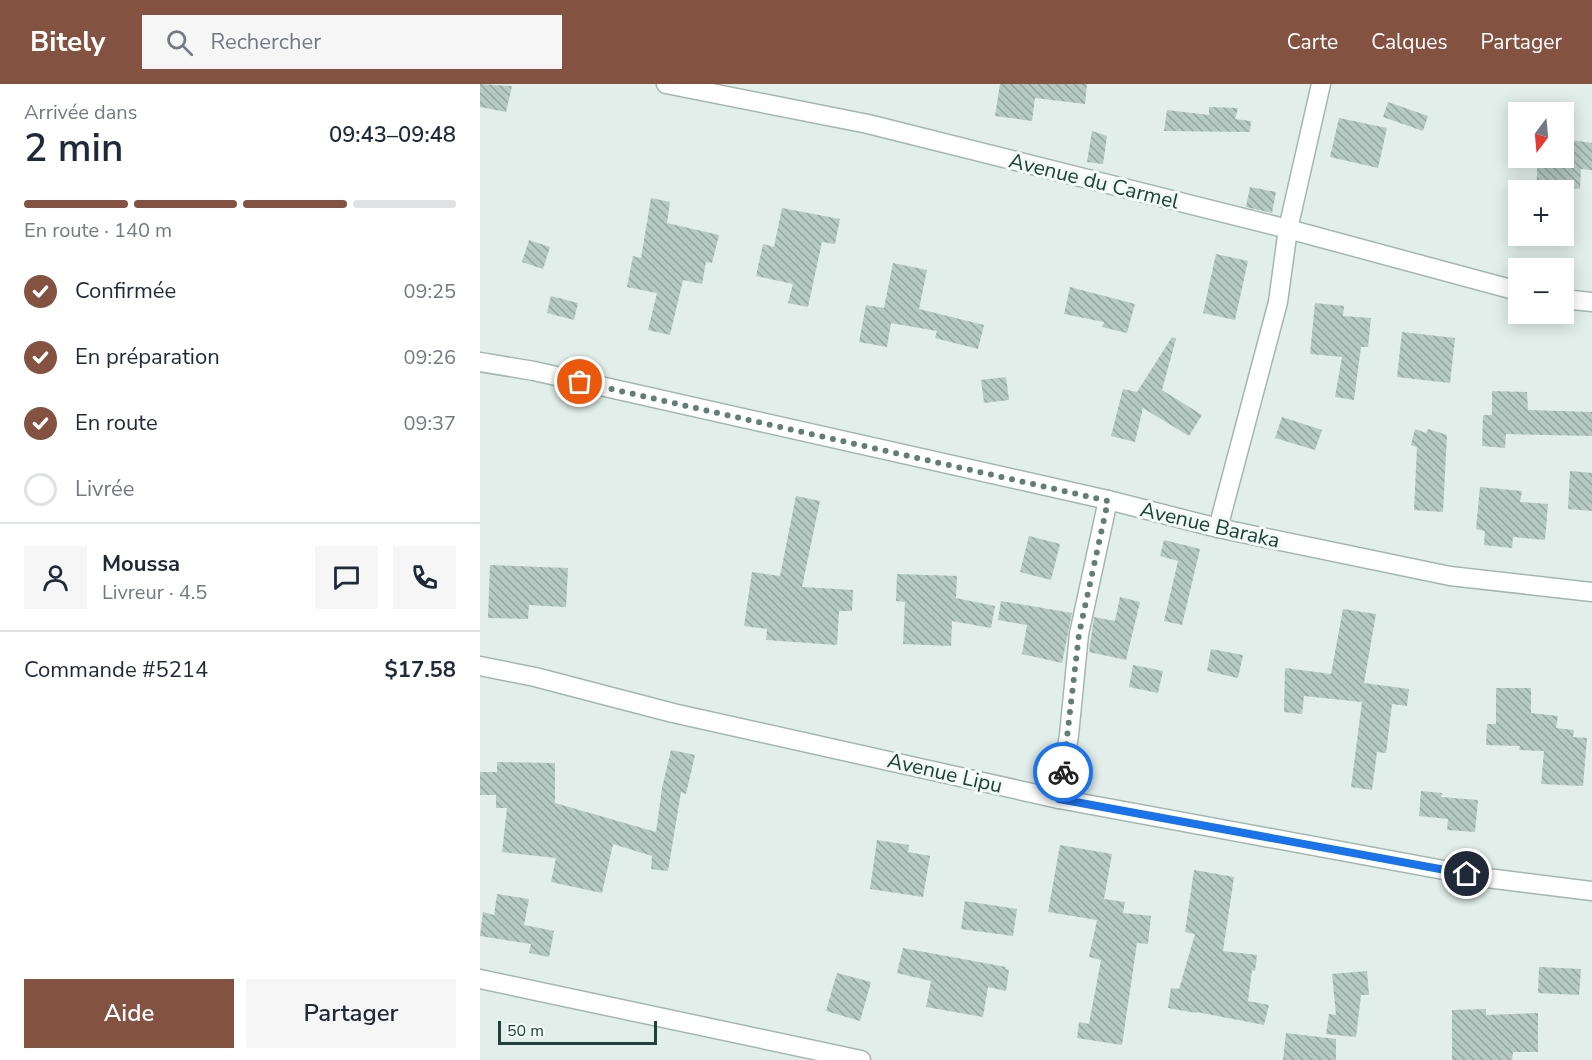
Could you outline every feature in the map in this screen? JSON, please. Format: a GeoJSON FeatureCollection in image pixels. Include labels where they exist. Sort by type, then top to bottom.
{"type":"FeatureCollection","features":[{"type":"Feature","properties":{"kind":"street","name":"Avenue du Carmel"},"geometry":{"type":"LineString","coordinates":[[666,84],[868,124],[1508,288]]}},
{"type":"Feature","properties":{"kind":"street"},"geometry":{"type":"LineString","coordinates":[[1218,528],[1278,302],[1288,230],[1321,84]]}},
{"type":"Feature","properties":{"kind":"street"},"geometry":{"type":"LineString","coordinates":[[1574,300],[1592,302]]}},
{"type":"Feature","properties":{"kind":"street","name":"Avenue Baraka"},"geometry":{"type":"LineString","coordinates":[[480,362],[534,371],[1218,528],[1450,576],[1592,592]]}},
{"type":"Feature","properties":{"kind":"street"},"geometry":{"type":"LineString","coordinates":[[1059,799],[1069,735],[1079,634],[1108,501]]}},
{"type":"Feature","properties":{"kind":"street","name":"Avenue Lipu"},"geometry":{"type":"LineString","coordinates":[[480,666],[535,677],[673,713],[1059,799],[1487,878],[1592,891]]}},
{"type":"Feature","properties":{"kind":"street"},"geometry":{"type":"LineString","coordinates":[[480,979],[861,1060]]}},
{"type":"Feature","properties":{"kind":"building"},"geometry":{"type":"Polygon","coordinates":[[[480,84],[512,86],[506,112],[480,107],[480,84]]]}},
{"type":"Feature","properties":{"kind":"building"},"geometry":{"type":"Polygon","coordinates":[[[1000,84],[1087,84],[1085,104],[1035,98],[1032,121],[995,116],[1000,84]]]}},
{"type":"Feature","properties":{"kind":"building"},"geometry":{"type":"Polygon","coordinates":[[[1388,102],[1428,116],[1423,131],[1383,117],[1388,102]]]}},
{"type":"Feature","properties":{"kind":"building"},"geometry":{"type":"Polygon","coordinates":[[[1209,107],[1238,108],[1235,119],[1251,121],[1250,132],[1164,131],[1167,110],[1209,115],[1209,107]]]}},
{"type":"Feature","properties":{"kind":"building"},"geometry":{"type":"Polygon","coordinates":[[[1339,118],[1387,128],[1378,168],[1330,157],[1339,118]]]}},
{"type":"Feature","properties":{"kind":"building"},"geometry":{"type":"Polygon","coordinates":[[[1092,131],[1107,136],[1103,164],[1087,162],[1092,131]]]}},
{"type":"Feature","properties":{"kind":"building"},"geometry":{"type":"Polygon","coordinates":[[[1574,141],[1592,143],[1592,170],[1581,169],[1580,189],[1574,189],[1574,180],[1537,180],[1537,168],[1574,168],[1574,141]]]}},
{"type":"Feature","properties":{"kind":"building"},"geometry":{"type":"Polygon","coordinates":[[[1250,187],[1276,192],[1272,213],[1246,207],[1250,187]]]}},
{"type":"Feature","properties":{"kind":"building"},"geometry":{"type":"Polygon","coordinates":[[[651,198],[670,202],[667,223],[719,235],[712,263],[706,262],[702,284],[683,280],[670,335],[648,330],[657,293],[627,287],[633,256],[641,258],[651,198]]]}},
{"type":"Feature","properties":{"kind":"building"},"geometry":{"type":"Polygon","coordinates":[[[782,208],[840,219],[835,244],[822,242],[808,307],[788,303],[793,284],[756,276],[763,244],[774,247],[782,208]]]}},
{"type":"Feature","properties":{"kind":"building"},"geometry":{"type":"Polygon","coordinates":[[[529,240],[550,247],[543,269],[522,262],[529,240]]]}},
{"type":"Feature","properties":{"kind":"building"},"geometry":{"type":"Polygon","coordinates":[[[1216,254],[1248,261],[1235,320],[1203,313],[1216,254]]]}},
{"type":"Feature","properties":{"kind":"building"},"geometry":{"type":"Polygon","coordinates":[[[893,263],[927,270],[919,309],[984,325],[978,349],[935,338],[937,331],[891,323],[887,347],[859,342],[866,305],[884,308],[893,263]]]}},
{"type":"Feature","properties":{"kind":"building"},"geometry":{"type":"Polygon","coordinates":[[[1070,287],[1135,304],[1127,333],[1102,327],[1104,322],[1064,314],[1070,287]]]}},
{"type":"Feature","properties":{"kind":"building"},"geometry":{"type":"Polygon","coordinates":[[[551,296],[578,303],[574,320],[547,313],[551,296]]]}},
{"type":"Feature","properties":{"kind":"building"},"geometry":{"type":"Polygon","coordinates":[[[1315,303],[1344,306],[1343,316],[1371,318],[1368,347],[1361,347],[1354,400],[1335,397],[1342,357],[1310,354],[1315,303]]]}},
{"type":"Feature","properties":{"kind":"building"},"geometry":{"type":"Polygon","coordinates":[[[1402,332],[1455,338],[1450,383],[1397,377],[1402,332]]]}},
{"type":"Feature","properties":{"kind":"building"},"geometry":{"type":"Polygon","coordinates":[[[1172,337],[1176,339],[1162,390],[1202,415],[1189,436],[1143,408],[1135,442],[1111,436],[1123,389],[1137,392],[1172,337]]]}},
{"type":"Feature","properties":{"kind":"building"},"geometry":{"type":"Polygon","coordinates":[[[1006,377],[1009,400],[984,403],[981,380],[1006,377]]]}},
{"type":"Feature","properties":{"kind":"building"},"geometry":{"type":"Polygon","coordinates":[[[1492,391],[1527,392],[1528,410],[1592,412],[1592,436],[1506,434],[1505,448],[1482,446],[1483,415],[1492,415],[1492,391]]]}},
{"type":"Feature","properties":{"kind":"building"},"geometry":{"type":"Polygon","coordinates":[[[1282,417],[1322,430],[1315,450],[1275,438],[1282,417]]]}},
{"type":"Feature","properties":{"kind":"building"},"geometry":{"type":"Polygon","coordinates":[[[1415,429],[1426,433],[1428,429],[1447,435],[1443,512],[1414,510],[1417,447],[1411,445],[1415,429]]]}},
{"type":"Feature","properties":{"kind":"building"},"geometry":{"type":"Polygon","coordinates":[[[1570,471],[1592,473],[1592,511],[1568,509],[1570,471]]]}},
{"type":"Feature","properties":{"kind":"building"},"geometry":{"type":"Polygon","coordinates":[[[1480,487],[1522,491],[1520,502],[1548,504],[1545,540],[1513,537],[1512,548],[1484,545],[1485,531],[1476,529],[1480,487]]]}},
{"type":"Feature","properties":{"kind":"building"},"geometry":{"type":"Polygon","coordinates":[[[796,496],[820,501],[802,587],[853,590],[852,611],[839,611],[837,645],[766,640],[767,629],[744,626],[752,572],[780,576],[796,496]]]}},
{"type":"Feature","properties":{"kind":"building"},"geometry":{"type":"Polygon","coordinates":[[[1029,536],[1060,544],[1051,580],[1020,572],[1029,536]]]}},
{"type":"Feature","properties":{"kind":"building"},"geometry":{"type":"Polygon","coordinates":[[[1164,540],[1200,549],[1182,625],[1164,621],[1178,561],[1160,556],[1164,540]]]}},
{"type":"Feature","properties":{"kind":"building"},"geometry":{"type":"Polygon","coordinates":[[[490,565],[568,568],[566,607],[529,605],[528,619],[488,618],[490,565]]]}},
{"type":"Feature","properties":{"kind":"building"},"geometry":{"type":"Polygon","coordinates":[[[897,574],[957,576],[956,598],[995,606],[991,628],[952,621],[951,646],[903,644],[905,602],[896,601],[897,574]]]}},
{"type":"Feature","properties":{"kind":"building"},"geometry":{"type":"Polygon","coordinates":[[[1120,597],[1140,602],[1126,660],[1089,652],[1094,617],[1115,621],[1120,597]]]}},
{"type":"Feature","properties":{"kind":"building"},"geometry":{"type":"Polygon","coordinates":[[[1001,601],[1072,613],[1062,663],[1022,654],[1027,625],[998,620],[1001,601]]]}},
{"type":"Feature","properties":{"kind":"building"},"geometry":{"type":"Polygon","coordinates":[[[1343,609],[1376,614],[1364,683],[1409,689],[1407,706],[1392,704],[1386,753],[1377,752],[1372,790],[1351,787],[1362,702],[1304,696],[1302,714],[1284,712],[1285,668],[1331,674],[1343,609]]]}},
{"type":"Feature","properties":{"kind":"building"},"geometry":{"type":"Polygon","coordinates":[[[1211,649],[1243,655],[1238,678],[1207,671],[1211,649]]]}},
{"type":"Feature","properties":{"kind":"building"},"geometry":{"type":"Polygon","coordinates":[[[1133,665],[1163,671],[1158,693],[1129,687],[1133,665]]]}},
{"type":"Feature","properties":{"kind":"building"},"geometry":{"type":"Polygon","coordinates":[[[1496,688],[1531,688],[1531,713],[1558,716],[1556,728],[1574,730],[1573,737],[1587,738],[1583,786],[1541,784],[1544,751],[1519,750],[1520,746],[1486,745],[1487,724],[1496,724],[1496,688]]]}},
{"type":"Feature","properties":{"kind":"building"},"geometry":{"type":"Polygon","coordinates":[[[671,750],[695,755],[686,794],[681,792],[668,871],[651,869],[652,856],[613,844],[602,893],[551,882],[556,858],[502,852],[507,808],[496,808],[496,795],[480,795],[480,772],[497,772],[497,762],[555,763],[555,803],[656,832],[662,788],[671,750]]]}},
{"type":"Feature","properties":{"kind":"building"},"geometry":{"type":"Polygon","coordinates":[[[1421,791],[1442,793],[1441,797],[1478,800],[1475,832],[1447,830],[1448,819],[1419,816],[1421,791]]]}},
{"type":"Feature","properties":{"kind":"building"},"geometry":{"type":"Polygon","coordinates":[[[877,840],[909,845],[908,852],[930,856],[923,897],[870,889],[877,840]]]}},
{"type":"Feature","properties":{"kind":"building"},"geometry":{"type":"Polygon","coordinates":[[[1060,845],[1112,854],[1104,899],[1125,902],[1123,913],[1151,916],[1148,944],[1137,943],[1122,1045],[1077,1038],[1079,1022],[1089,1024],[1101,960],[1089,957],[1097,920],[1048,912],[1060,845]]]}},
{"type":"Feature","properties":{"kind":"building"},"geometry":{"type":"Polygon","coordinates":[[[1194,870],[1234,877],[1223,951],[1257,955],[1255,971],[1252,970],[1248,1001],[1269,1005],[1264,1025],[1168,1008],[1171,988],[1179,989],[1195,934],[1185,932],[1194,870]]]}},
{"type":"Feature","properties":{"kind":"building"},"geometry":{"type":"Polygon","coordinates":[[[497,894],[529,899],[524,925],[554,931],[549,957],[529,953],[531,944],[480,936],[483,912],[494,915],[497,894]]]}},
{"type":"Feature","properties":{"kind":"building"},"geometry":{"type":"Polygon","coordinates":[[[965,901],[1017,909],[1013,936],[961,929],[965,901]]]}},
{"type":"Feature","properties":{"kind":"building"},"geometry":{"type":"Polygon","coordinates":[[[903,948],[1006,967],[1005,969],[1009,970],[1006,991],[988,987],[983,1017],[926,1007],[931,981],[897,973],[903,948]]]}},
{"type":"Feature","properties":{"kind":"building"},"geometry":{"type":"Polygon","coordinates":[[[1539,967],[1581,969],[1579,995],[1538,993],[1539,967]]]}},
{"type":"Feature","properties":{"kind":"building"},"geometry":{"type":"Polygon","coordinates":[[[1367,971],[1369,995],[1361,995],[1356,1037],[1326,1034],[1329,1014],[1336,1015],[1332,974],[1367,971]]]}},
{"type":"Feature","properties":{"kind":"building"},"geometry":{"type":"Polygon","coordinates":[[[837,973],[871,982],[860,1021],[826,1011],[837,973]]]}},
{"type":"Feature","properties":{"kind":"building"},"geometry":{"type":"Polygon","coordinates":[[[1486,1009],[1486,1015],[1538,1013],[1538,1052],[1513,1052],[1512,1060],[1452,1060],[1452,1010],[1486,1009]]]}},
{"type":"Feature","properties":{"kind":"building"},"geometry":{"type":"Polygon","coordinates":[[[1286,1033],[1336,1039],[1336,1060],[1283,1060],[1286,1033]]]}},
{"type":"Feature","properties":{"kind":"way so far"},"geometry":{"type":"LineString","coordinates":[[580,382],[1108,501],[1079,634],[1063,772]]}},
{"type":"Feature","properties":{"kind":"route"},"geometry":{"type":"LineString","coordinates":[[1063,772],[1059,799],[1467,874]]}}]}
